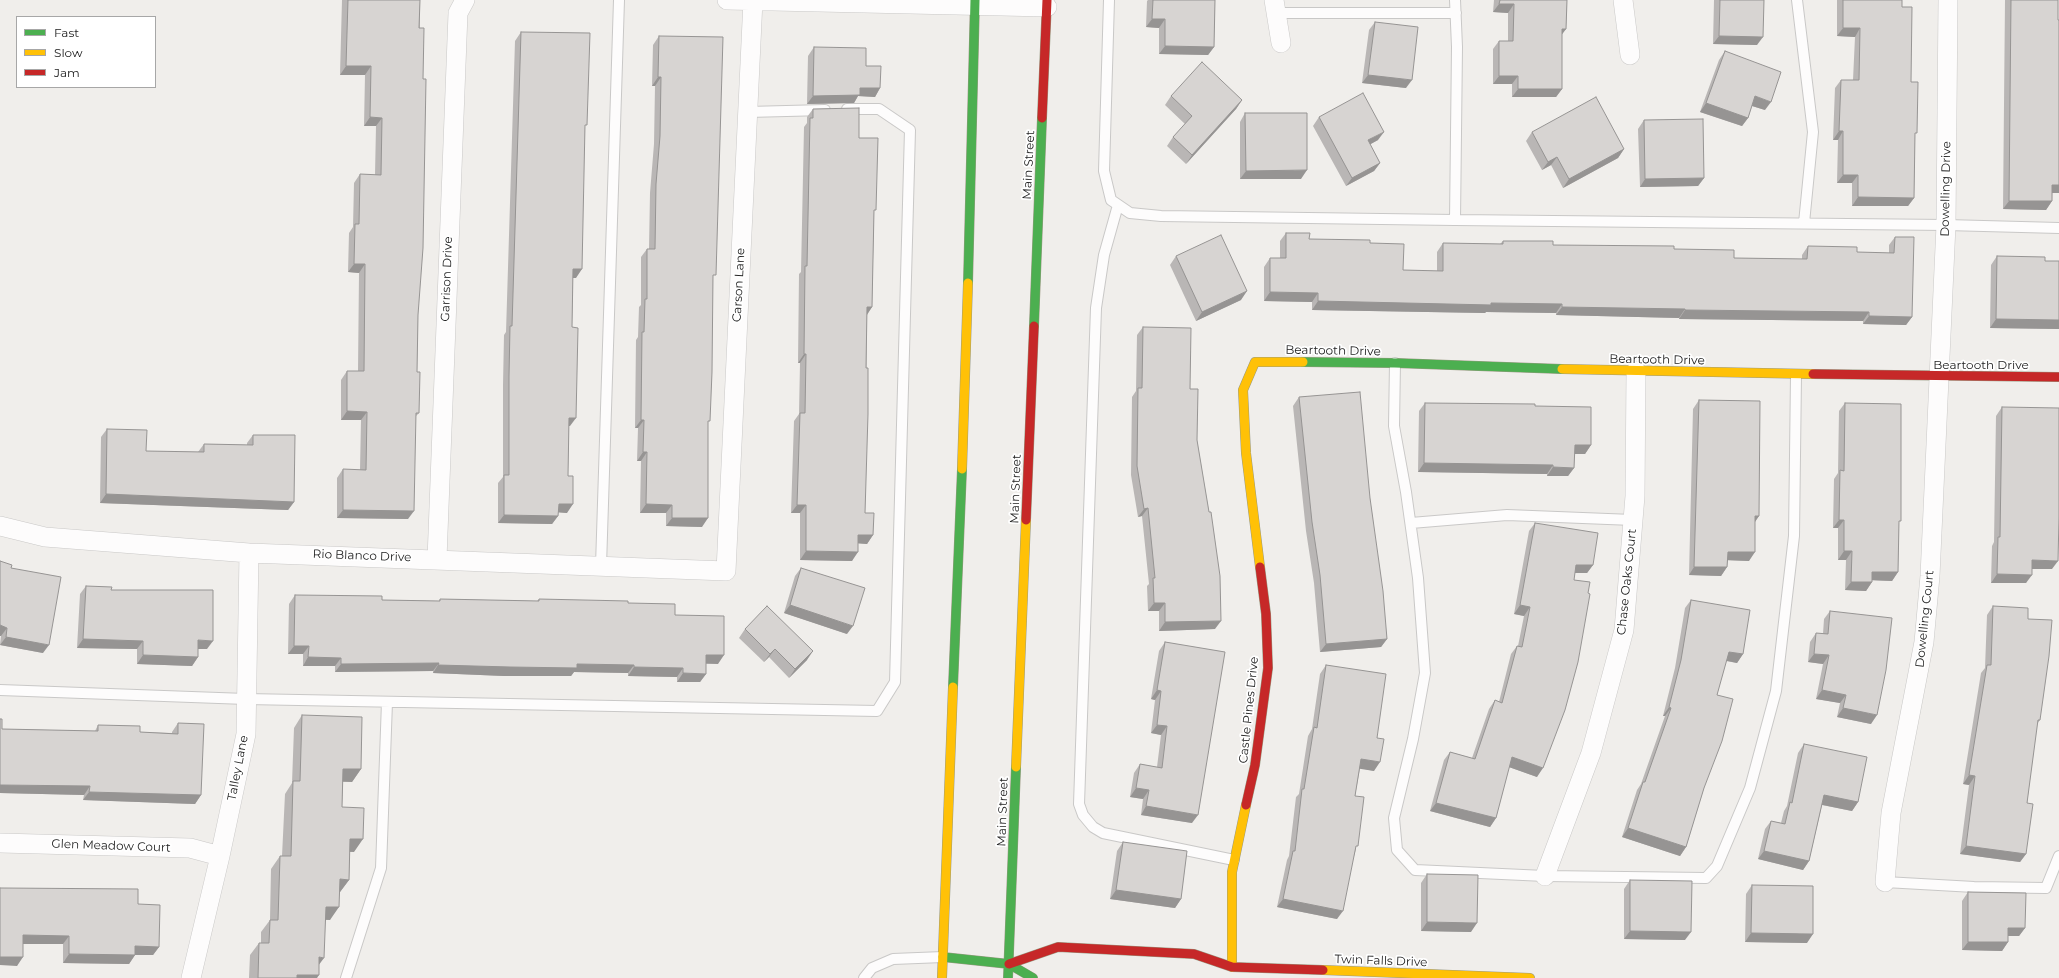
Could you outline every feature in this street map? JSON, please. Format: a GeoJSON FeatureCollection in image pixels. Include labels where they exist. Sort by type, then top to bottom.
{"type":"FeatureCollection","features":[{"type":"Feature","properties":{"kind":"street","name":"Garrison Drive"},"geometry":{"type":"LineString","coordinates":[[437,559],[458,13],[465,0]]}},
{"type":"Feature","properties":{"kind":"street"},"geometry":{"type":"LineString","coordinates":[[727,0],[1047,3]]}},
{"type":"Feature","properties":{"kind":"street"},"geometry":{"type":"LineString","coordinates":[[1623,0],[1630,55]]}},
{"type":"Feature","properties":{"kind":"street","name":"Dowelling Drive"},"geometry":{"type":"LineString","coordinates":[[1940,377],[1946,225],[1948,0]]}},
{"type":"Feature","properties":{"kind":"street","name":"Carson Lane"},"geometry":{"type":"LineString","coordinates":[[726,571],[753,1]]}},
{"type":"Feature","properties":{"kind":"street"},"geometry":{"type":"LineString","coordinates":[[942,978],[966,361],[975,3]]}},
{"type":"Feature","properties":{"kind":"street","name":"Main Street"},"geometry":{"type":"LineString","coordinates":[[1008,978],[1047,3]]}},
{"type":"Feature","properties":{"kind":"street"},"geometry":{"type":"LineString","coordinates":[[1275,6],[1281,43]]}},
{"type":"Feature","properties":{"kind":"street","name":"Castle Pines Drive"},"geometry":{"type":"LineString","coordinates":[[1232,967],[1232,872],[1255,766],[1268,668],[1266,614],[1246,452],[1243,390],[1255,362]]}},
{"type":"Feature","properties":{"kind":"street","name":"Beartooth Drive"},"geometry":{"type":"LineString","coordinates":[[1255,362],[1396,363],[1636,372],[1796,375],[2059,377]]}},
{"type":"Feature","properties":{"kind":"street","name":"Chase Oaks Court"},"geometry":{"type":"LineString","coordinates":[[1545,876],[1591,753],[1610,687],[1624,630],[1633,520],[1636,372]]}},
{"type":"Feature","properties":{"kind":"street","name":"Dowelling Court"},"geometry":{"type":"LineString","coordinates":[[1885,882],[1891,813],[1924,642],[1930,576],[1940,377]]}},
{"type":"Feature","properties":{"kind":"street","name":"Rio Blanco Drive"},"geometry":{"type":"LineString","coordinates":[[0,526],[45,536],[249,553],[726,571]]}},
{"type":"Feature","properties":{"kind":"street","name":"Talley Lane"},"geometry":{"type":"LineString","coordinates":[[192,978],[246,734],[249,553]]}},
{"type":"Feature","properties":{"kind":"street","name":"Glen Meadow Court"},"geometry":{"type":"LineString","coordinates":[[0,843],[190,848],[220,856]]}},
{"type":"Feature","properties":{"kind":"street","name":"Twin Falls Drive"},"geometry":{"type":"LineString","coordinates":[[1009,964],[1058,947],[1194,954],[1232,967],[1530,978]]}},
{"type":"Feature","properties":{"kind":"street"},"geometry":{"type":"LineString","coordinates":[[943,957],[1009,964],[1033,978]]}},
{"type":"Feature","properties":{"kind":"street"},"geometry":{"type":"LineString","coordinates":[[1220,974],[1232,967]]}},
{"type":"Feature","properties":{"kind":"lane"},"geometry":{"type":"LineString","coordinates":[[601,566],[619,0]]}},
{"type":"Feature","properties":{"kind":"lane"},"geometry":{"type":"LineString","coordinates":[[1109,0],[1104,171],[1111,200],[1130,214],[1161,216],[1804,223],[2059,228]]}},
{"type":"Feature","properties":{"kind":"lane"},"geometry":{"type":"LineString","coordinates":[[1455,0],[1458,48],[1455,220]]}},
{"type":"Feature","properties":{"kind":"lane"},"geometry":{"type":"LineString","coordinates":[[1797,0],[1813,132],[1804,223]]}},
{"type":"Feature","properties":{"kind":"lane"},"geometry":{"type":"LineString","coordinates":[[1275,6],[1456,13]]}},
{"type":"Feature","properties":{"kind":"lane"},"geometry":{"type":"LineString","coordinates":[[0,690],[246,699],[877,711],[895,682],[910,130],[879,109],[748,112]]}},
{"type":"Feature","properties":{"kind":"lane"},"geometry":{"type":"LineString","coordinates":[[1118,204],[1104,254],[1096,308],[1078,783],[1079,804],[1083,815],[1093,827],[1103,833],[1234,860]]}},
{"type":"Feature","properties":{"kind":"lane"},"geometry":{"type":"LineString","coordinates":[[1396,363],[1394,426],[1411,523],[1418,578],[1426,673],[1394,818],[1397,850],[1415,870],[1545,876],[1706,878],[1717,866],[1750,788],[1776,691],[1794,536],[1796,375]]}},
{"type":"Feature","properties":{"kind":"lane"},"geometry":{"type":"LineString","coordinates":[[1411,523],[1506,515],[1633,520]]}},
{"type":"Feature","properties":{"kind":"lane"},"geometry":{"type":"LineString","coordinates":[[346,978],[381,868],[387,702]]}},
{"type":"Feature","properties":{"kind":"lane"},"geometry":{"type":"LineString","coordinates":[[1885,882],[1974,887],[2046,888],[2059,856]]}},
{"type":"Feature","properties":{"kind":"lane"},"geometry":{"type":"LineString","coordinates":[[864,978],[872,968],[893,959],[943,957]]}},
{"type":"Feature","properties":{"kind":"building"},"geometry":{"type":"Polygon","coordinates":[[[348,0],[420,0],[419,28],[424,28],[423,79],[426,79],[423,248],[418,315],[417,372],[420,372],[419,413],[416,413],[414,511],[343,510],[343,469],[366,470],[367,412],[347,411],[347,371],[364,371],[365,264],[354,264],[355,224],[359,224],[360,174],[381,175],[382,118],[370,117],[371,66],[346,66],[348,0]]]}},
{"type":"Feature","properties":{"kind":"building"},"geometry":{"type":"Polygon","coordinates":[[[1153,0],[1215,0],[1214,47],[1165,46],[1165,19],[1152,19],[1153,0]]]}},
{"type":"Feature","properties":{"kind":"building"},"geometry":{"type":"Polygon","coordinates":[[[1500,0],[1567,0],[1566,29],[1562,29],[1562,89],[1518,89],[1518,76],[1499,76],[1499,41],[1513,41],[1514,4],[1499,4],[1500,0]]]}},
{"type":"Feature","properties":{"kind":"building"},"geometry":{"type":"Polygon","coordinates":[[[1720,0],[1764,0],[1763,37],[1719,36],[1720,0]]]}},
{"type":"Feature","properties":{"kind":"building"},"geometry":{"type":"Polygon","coordinates":[[[1843,0],[1902,0],[1902,7],[1912,7],[1911,82],[1918,82],[1917,133],[1915,133],[1914,198],[1858,197],[1858,175],[1843,175],[1843,131],[1839,131],[1841,80],[1859,80],[1860,28],[1843,28],[1843,0]]]}},
{"type":"Feature","properties":{"kind":"building"},"geometry":{"type":"Polygon","coordinates":[[[2011,0],[2058,0],[2059,185],[2052,185],[2052,201],[2009,201],[2011,0]]]}},
{"type":"Feature","properties":{"kind":"building"},"geometry":{"type":"Polygon","coordinates":[[[1375,22],[1418,27],[1412,80],[1368,75],[1375,22]]]}},
{"type":"Feature","properties":{"kind":"building"},"geometry":{"type":"Polygon","coordinates":[[[521,32],[590,33],[587,125],[585,125],[582,269],[573,269],[572,327],[578,328],[576,418],[569,418],[568,476],[573,476],[573,504],[559,504],[558,516],[504,515],[504,475],[509,475],[510,326],[512,326],[521,32]]]}},
{"type":"Feature","properties":{"kind":"building"},"geometry":{"type":"Polygon","coordinates":[[[659,36],[723,37],[716,275],[713,275],[712,372],[710,421],[708,421],[708,518],[672,518],[672,505],[646,504],[647,452],[643,452],[644,420],[641,420],[642,332],[644,332],[645,299],[647,299],[647,249],[655,249],[656,184],[660,136],[661,77],[658,77],[659,36]]]}},
{"type":"Feature","properties":{"kind":"building"},"geometry":{"type":"Polygon","coordinates":[[[814,47],[866,48],[866,66],[881,66],[880,88],[860,88],[860,95],[813,96],[814,47]]]}},
{"type":"Feature","properties":{"kind":"building"},"geometry":{"type":"Polygon","coordinates":[[[1725,51],[1781,72],[1771,102],[1755,96],[1748,118],[1706,103],[1725,51]]]}},
{"type":"Feature","properties":{"kind":"building"},"geometry":{"type":"Polygon","coordinates":[[[1202,62],[1242,100],[1192,155],[1173,137],[1192,116],[1171,96],[1202,62]]]}},
{"type":"Feature","properties":{"kind":"building"},"geometry":{"type":"Polygon","coordinates":[[[1363,93],[1384,132],[1368,140],[1380,163],[1352,178],[1319,117],[1363,93]]]}},
{"type":"Feature","properties":{"kind":"building"},"geometry":{"type":"Polygon","coordinates":[[[1596,97],[1624,149],[1569,179],[1557,157],[1548,162],[1532,132],[1596,97]]]}},
{"type":"Feature","properties":{"kind":"building"},"geometry":{"type":"Polygon","coordinates":[[[859,108],[859,138],[878,138],[876,210],[874,210],[872,307],[867,307],[866,368],[868,368],[868,414],[865,513],[874,513],[873,535],[858,535],[858,552],[806,551],[806,505],[797,505],[800,413],[805,413],[805,266],[807,266],[810,118],[813,118],[813,109],[859,108]]]}},
{"type":"Feature","properties":{"kind":"building"},"geometry":{"type":"Polygon","coordinates":[[[1245,113],[1307,113],[1307,170],[1246,171],[1245,113]]]}},
{"type":"Feature","properties":{"kind":"building"},"geometry":{"type":"Polygon","coordinates":[[[1703,119],[1704,178],[1645,179],[1644,120],[1703,119]]]}},
{"type":"Feature","properties":{"kind":"building"},"geometry":{"type":"Polygon","coordinates":[[[1286,233],[1310,233],[1309,239],[1370,240],[1370,243],[1404,244],[1403,270],[1443,271],[1443,243],[1503,244],[1503,241],[1553,241],[1553,245],[1674,246],[1674,249],[1734,250],[1734,258],[1807,259],[1808,246],[1857,247],[1857,252],[1894,253],[1895,237],[1914,237],[1912,317],[1869,316],[1869,312],[1562,307],[1562,304],[1491,303],[1491,305],[1318,301],[1318,293],[1270,292],[1270,258],[1286,258],[1286,233]]]}},
{"type":"Feature","properties":{"kind":"building"},"geometry":{"type":"Polygon","coordinates":[[[1221,235],[1247,291],[1202,312],[1176,256],[1221,235]]]}},
{"type":"Feature","properties":{"kind":"building"},"geometry":{"type":"Polygon","coordinates":[[[1997,256],[2045,257],[2045,261],[2059,261],[2059,320],[1996,319],[1997,256]]]}},
{"type":"Feature","properties":{"kind":"building"},"geometry":{"type":"Polygon","coordinates":[[[1143,327],[1191,328],[1190,389],[1198,389],[1197,440],[1209,512],[1211,512],[1220,576],[1221,621],[1165,622],[1165,603],[1154,603],[1153,578],[1155,578],[1148,508],[1144,509],[1137,466],[1138,388],[1142,388],[1143,327]]]}},
{"type":"Feature","properties":{"kind":"building"},"geometry":{"type":"Polygon","coordinates":[[[1360,392],[1370,498],[1383,591],[1387,639],[1326,644],[1320,575],[1312,522],[1299,397],[1360,392]]]}},
{"type":"Feature","properties":{"kind":"building"},"geometry":{"type":"Polygon","coordinates":[[[1699,400],[1760,401],[1759,516],[1755,516],[1755,552],[1728,552],[1727,567],[1694,567],[1699,400]]]}},
{"type":"Feature","properties":{"kind":"building"},"geometry":{"type":"Polygon","coordinates":[[[1425,403],[1535,404],[1535,406],[1591,407],[1591,445],[1575,445],[1574,468],[1553,467],[1553,465],[1424,463],[1425,403]]]}},
{"type":"Feature","properties":{"kind":"building"},"geometry":{"type":"Polygon","coordinates":[[[1845,403],[1901,404],[1901,521],[1899,521],[1898,572],[1872,572],[1872,582],[1851,582],[1852,551],[1844,551],[1844,520],[1839,520],[1840,470],[1844,471],[1845,403]]]}},
{"type":"Feature","properties":{"kind":"building"},"geometry":{"type":"Polygon","coordinates":[[[2002,407],[2059,408],[2058,561],[2032,560],[2032,575],[1997,574],[1998,537],[2000,537],[2002,407]]]}},
{"type":"Feature","properties":{"kind":"building"},"geometry":{"type":"Polygon","coordinates":[[[107,429],[147,430],[146,451],[204,452],[204,444],[253,445],[253,435],[295,435],[294,502],[106,494],[107,429]]]}},
{"type":"Feature","properties":{"kind":"building"},"geometry":{"type":"Polygon","coordinates":[[[1535,523],[1598,533],[1593,565],[1576,565],[1574,580],[1590,582],[1588,593],[1590,594],[1578,662],[1565,710],[1543,768],[1512,757],[1496,818],[1436,803],[1450,752],[1475,759],[1495,700],[1502,703],[1517,646],[1522,647],[1530,607],[1520,605],[1535,523]]]}},
{"type":"Feature","properties":{"kind":"building"},"geometry":{"type":"Polygon","coordinates":[[[0,561],[12,565],[11,568],[61,577],[49,645],[6,637],[7,628],[0,625],[0,561]]]}},
{"type":"Feature","properties":{"kind":"building"},"geometry":{"type":"Polygon","coordinates":[[[801,568],[865,588],[853,626],[790,605],[801,568]]]}},
{"type":"Feature","properties":{"kind":"building"},"geometry":{"type":"Polygon","coordinates":[[[86,586],[112,587],[111,590],[213,590],[213,641],[198,640],[198,657],[143,655],[143,641],[83,639],[86,586]]]}},
{"type":"Feature","properties":{"kind":"building"},"geometry":{"type":"Polygon","coordinates":[[[295,595],[382,596],[382,600],[440,601],[440,599],[539,601],[539,599],[628,601],[628,603],[675,604],[675,615],[724,616],[724,655],[706,655],[706,674],[683,673],[683,668],[634,667],[634,665],[577,664],[577,668],[438,665],[439,663],[341,664],[341,658],[308,657],[309,646],[294,646],[295,595]]]}},
{"type":"Feature","properties":{"kind":"building"},"geometry":{"type":"Polygon","coordinates":[[[1691,600],[1750,610],[1743,654],[1729,652],[1717,695],[1733,699],[1722,741],[1704,788],[1686,847],[1628,828],[1643,782],[1645,782],[1671,708],[1669,707],[1681,660],[1691,600]]]}},
{"type":"Feature","properties":{"kind":"building"},"geometry":{"type":"Polygon","coordinates":[[[767,606],[813,651],[795,669],[775,649],[770,654],[745,629],[767,606]]]}},
{"type":"Feature","properties":{"kind":"building"},"geometry":{"type":"Polygon","coordinates":[[[1993,606],[2028,608],[2028,619],[2052,620],[2049,656],[2040,720],[2038,720],[2027,803],[2033,804],[2026,854],[1966,846],[1975,776],[1969,775],[1987,665],[1991,665],[1993,606]]]}},
{"type":"Feature","properties":{"kind":"building"},"geometry":{"type":"Polygon","coordinates":[[[1830,611],[1892,618],[1886,670],[1877,715],[1843,708],[1846,695],[1822,690],[1829,655],[1814,654],[1816,633],[1828,634],[1830,611]]]}},
{"type":"Feature","properties":{"kind":"building"},"geometry":{"type":"Polygon","coordinates":[[[1165,642],[1225,652],[1198,815],[1146,806],[1149,790],[1136,788],[1140,764],[1162,768],[1167,726],[1157,725],[1161,691],[1157,690],[1165,642]]]}},
{"type":"Feature","properties":{"kind":"building"},"geometry":{"type":"Polygon","coordinates":[[[1326,665],[1386,674],[1377,738],[1384,739],[1380,762],[1361,759],[1355,796],[1364,797],[1358,846],[1356,846],[1343,911],[1283,899],[1293,851],[1295,851],[1302,789],[1304,789],[1314,727],[1317,728],[1326,665]]]}},
{"type":"Feature","properties":{"kind":"building"},"geometry":{"type":"Polygon","coordinates":[[[302,715],[362,717],[361,769],[343,769],[342,807],[364,808],[363,839],[350,839],[349,880],[340,879],[339,907],[326,907],[324,958],[319,957],[319,975],[297,975],[297,978],[258,978],[259,943],[269,943],[270,920],[278,920],[280,856],[291,856],[293,781],[300,781],[302,715]]]}},
{"type":"Feature","properties":{"kind":"building"},"geometry":{"type":"Polygon","coordinates":[[[0,719],[2,719],[2,729],[98,731],[98,725],[140,726],[140,732],[178,734],[178,723],[204,724],[201,795],[89,792],[90,786],[0,785],[0,719]]]}},
{"type":"Feature","properties":{"kind":"building"},"geometry":{"type":"Polygon","coordinates":[[[1804,744],[1867,757],[1858,802],[1824,795],[1809,861],[1764,851],[1771,821],[1785,824],[1790,802],[1792,803],[1804,744]]]}},
{"type":"Feature","properties":{"kind":"building"},"geometry":{"type":"Polygon","coordinates":[[[1123,842],[1187,851],[1181,899],[1116,890],[1123,842]]]}},
{"type":"Feature","properties":{"kind":"building"},"geometry":{"type":"Polygon","coordinates":[[[1427,874],[1478,875],[1477,923],[1427,922],[1427,874]]]}},
{"type":"Feature","properties":{"kind":"building"},"geometry":{"type":"Polygon","coordinates":[[[1630,880],[1692,881],[1691,932],[1630,931],[1630,880]]]}},
{"type":"Feature","properties":{"kind":"building"},"geometry":{"type":"Polygon","coordinates":[[[1752,885],[1813,886],[1813,934],[1751,933],[1752,885]]]}},
{"type":"Feature","properties":{"kind":"building"},"geometry":{"type":"Polygon","coordinates":[[[0,888],[138,889],[138,904],[160,905],[159,947],[135,946],[135,955],[69,954],[69,936],[23,935],[23,957],[0,957],[0,888]]]}},
{"type":"Feature","properties":{"kind":"building"},"geometry":{"type":"Polygon","coordinates":[[[1968,892],[2026,893],[2025,928],[2008,928],[2008,942],[1968,942],[1968,892]]]}},
{"type":"Feature","properties":{"kind":"traffic: fast"},"geometry":{"type":"LineString","coordinates":[[968,283],[975,0]]}},
{"type":"Feature","properties":{"kind":"traffic: fast"},"geometry":{"type":"LineString","coordinates":[[1034,326],[1042,118]]}},
{"type":"Feature","properties":{"kind":"traffic: fast"},"geometry":{"type":"LineString","coordinates":[[1303,362],[1395,363],[1562,369]]}},
{"type":"Feature","properties":{"kind":"traffic: fast"},"geometry":{"type":"LineString","coordinates":[[953,687],[962,469]]}},
{"type":"Feature","properties":{"kind":"traffic: fast"},"geometry":{"type":"LineString","coordinates":[[1008,978],[1016,767]]}},
{"type":"Feature","properties":{"kind":"traffic: fast"},"geometry":{"type":"LineString","coordinates":[[943,957],[1009,964],[1033,978]]}},
{"type":"Feature","properties":{"kind":"traffic: slow"},"geometry":{"type":"LineString","coordinates":[[962,469],[968,283]]}},
{"type":"Feature","properties":{"kind":"traffic: slow"},"geometry":{"type":"LineString","coordinates":[[1260,567],[1246,453],[1243,390],[1255,362],[1303,362]]}},
{"type":"Feature","properties":{"kind":"traffic: slow"},"geometry":{"type":"LineString","coordinates":[[1562,369],[1813,374]]}},
{"type":"Feature","properties":{"kind":"traffic: slow"},"geometry":{"type":"LineString","coordinates":[[1016,767],[1026,520]]}},
{"type":"Feature","properties":{"kind":"traffic: slow"},"geometry":{"type":"LineString","coordinates":[[942,978],[953,687]]}},
{"type":"Feature","properties":{"kind":"traffic: slow"},"geometry":{"type":"LineString","coordinates":[[1232,967],[1232,872],[1246,805]]}},
{"type":"Feature","properties":{"kind":"traffic: slow"},"geometry":{"type":"LineString","coordinates":[[1323,970],[1530,978]]}},
{"type":"Feature","properties":{"kind":"traffic: jam"},"geometry":{"type":"LineString","coordinates":[[1042,118],[1047,0]]}},
{"type":"Feature","properties":{"kind":"traffic: jam"},"geometry":{"type":"LineString","coordinates":[[1026,520],[1034,326]]}},
{"type":"Feature","properties":{"kind":"traffic: jam"},"geometry":{"type":"LineString","coordinates":[[1813,374],[2059,377]]}},
{"type":"Feature","properties":{"kind":"traffic: jam"},"geometry":{"type":"LineString","coordinates":[[1246,805],[1255,765],[1268,668],[1266,614],[1260,567]]}},
{"type":"Feature","properties":{"kind":"traffic: jam"},"geometry":{"type":"LineString","coordinates":[[1009,964],[1058,947],[1194,954],[1232,967],[1323,970]]}}]}
